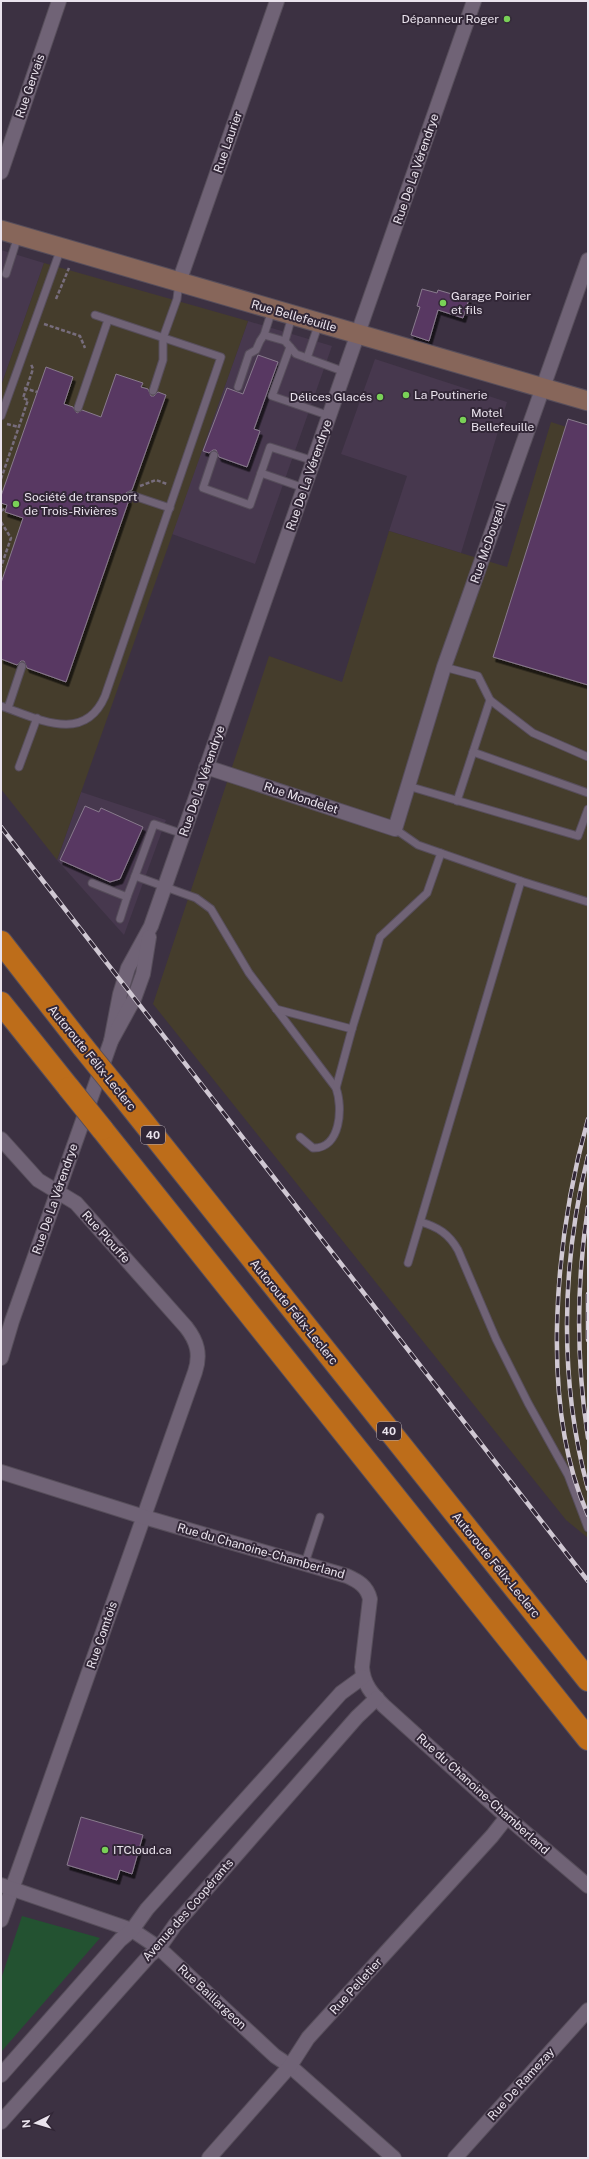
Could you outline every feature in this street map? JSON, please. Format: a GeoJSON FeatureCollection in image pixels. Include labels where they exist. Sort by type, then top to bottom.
{"type":"FeatureCollection","features":[{"type":"Feature","properties":{"kind":"highway"},"geometry":{"type":"LineString","coordinates":[[1,933],[23,970]]}},
{"type":"Feature","properties":{"kind":"highway","name":"Autoroute Félix-Leclerc"},"geometry":{"type":"LineString","coordinates":[[1,942],[588,1680]]}},
{"type":"Feature","properties":{"kind":"highway"},"geometry":{"type":"LineString","coordinates":[[1,1003],[588,1739]]}},
{"type":"Feature","properties":{"kind":"highway"},"geometry":{"type":"LineString","coordinates":[[1,1016],[69,1088]]}},
{"type":"Feature","properties":{"kind":"main road","name":"Rue Bellefeuille"},"geometry":{"type":"LineString","coordinates":[[10,233],[588,401]]}},
{"type":"Feature","properties":{"kind":"street","name":"Rue Gervais"},"geometry":{"type":"LineString","coordinates":[[1,172],[59,1]]}},
{"type":"Feature","properties":{"kind":"street","name":"Rue Laurier"},"geometry":{"type":"LineString","coordinates":[[179,282],[277,1]]}},
{"type":"Feature","properties":{"kind":"street","name":"Rue De La Vérendrye"},"geometry":{"type":"LineString","coordinates":[[1,1358],[57,1191],[111,1041],[120,994],[128,968],[151,926],[474,1]]}},
{"type":"Feature","properties":{"kind":"street","name":"Rue McDougall"},"geometry":{"type":"LineString","coordinates":[[395,829],[444,667],[588,260]]}},
{"type":"Feature","properties":{"kind":"street","name":"Rue Mondelet"},"geometry":{"type":"LineString","coordinates":[[206,767],[395,829]]}},
{"type":"Feature","properties":{"kind":"street","name":"Rue Plouffe"},"geometry":{"type":"LineString","coordinates":[[1,1139],[35,1177],[76,1203],[186,1327],[193,1336],[198,1349]]}},
{"type":"Feature","properties":{"kind":"street","name":"Rue Comtois"},"geometry":{"type":"LineString","coordinates":[[1,1920],[7,1887],[144,1517],[196,1369],[198,1349]]}},
{"type":"Feature","properties":{"kind":"street","name":"Rue du Chanoine-Chamberland"},"geometry":{"type":"LineString","coordinates":[[1,1472],[144,1517],[353,1578],[367,1590],[370,1604],[362,1656],[363,1677],[377,1698],[508,1817],[588,1886]]}},
{"type":"Feature","properties":{"kind":"street"},"geometry":{"type":"LineString","coordinates":[[1,2075],[120,1940],[132,1930],[147,1909],[342,1693],[363,1677]]}},
{"type":"Feature","properties":{"kind":"street","name":"Avenue des Coopérants"},"geometry":{"type":"LineString","coordinates":[[1,2122],[150,1955],[159,1948],[175,1925],[357,1717],[377,1698]]}},
{"type":"Feature","properties":{"kind":"street","name":"Rue Pelletier"},"geometry":{"type":"LineString","coordinates":[[209,2158],[290,2066],[308,2038],[508,1817]]}},
{"type":"Feature","properties":{"kind":"street","name":"Rue Baillargeon"},"geometry":{"type":"LineString","coordinates":[[7,1887],[132,1930],[159,1948],[275,2056],[290,2066],[394,2158]]}},
{"type":"Feature","properties":{"kind":"street","name":"Rue De Ramezay"},"geometry":{"type":"LineString","coordinates":[[455,2158],[588,2010]]}},
{"type":"Feature","properties":{"kind":"lane"},"geometry":{"type":"LineString","coordinates":[[6,274],[10,233]]}},
{"type":"Feature","properties":{"kind":"lane"},"geometry":{"type":"LineString","coordinates":[[1,416],[62,248]]}},
{"type":"Feature","properties":{"kind":"lane"},"geometry":{"type":"LineString","coordinates":[[153,391],[163,360],[164,338],[177,299],[179,282]]}},
{"type":"Feature","properties":{"kind":"lane"},"geometry":{"type":"LineString","coordinates":[[238,387],[249,354],[256,350],[264,335],[272,310]]}},
{"type":"Feature","properties":{"kind":"lane"},"geometry":{"type":"LineString","coordinates":[[22,666],[5,707],[58,725],[69,725],[86,720],[99,708],[105,696],[221,357],[95,315]]}},
{"type":"Feature","properties":{"kind":"lane"},"geometry":{"type":"LineString","coordinates":[[293,316],[287,344],[269,396],[330,416]]}},
{"type":"Feature","properties":{"kind":"lane"},"geometry":{"type":"LineString","coordinates":[[78,408],[108,320]]}},
{"type":"Feature","properties":{"kind":"lane"},"geometry":{"type":"LineString","coordinates":[[307,358],[318,323]]}},
{"type":"Feature","properties":{"kind":"lane"},"geometry":{"type":"LineString","coordinates":[[264,335],[287,344],[296,354],[345,372]]}},
{"type":"Feature","properties":{"kind":"lane"},"geometry":{"type":"LineString","coordinates":[[214,455],[203,488],[250,505],[270,446],[314,461]]}},
{"type":"Feature","properties":{"kind":"lane"},"geometry":{"type":"LineString","coordinates":[[261,473],[304,488]]}},
{"type":"Feature","properties":{"kind":"lane"},"geometry":{"type":"LineString","coordinates":[[131,495],[170,508]]}},
{"type":"Feature","properties":{"kind":"lane"},"geometry":{"type":"LineString","coordinates":[[444,667],[478,676],[490,700],[533,733],[588,757]]}},
{"type":"Feature","properties":{"kind":"lane"},"geometry":{"type":"LineString","coordinates":[[457,801],[490,700]]}},
{"type":"Feature","properties":{"kind":"lane"},"geometry":{"type":"LineString","coordinates":[[19,767],[37,718]]}},
{"type":"Feature","properties":{"kind":"lane"},"geometry":{"type":"LineString","coordinates":[[473,752],[588,793]]}},
{"type":"Feature","properties":{"kind":"lane"},"geometry":{"type":"LineString","coordinates":[[408,786],[578,836],[588,809]]}},
{"type":"Feature","properties":{"kind":"lane"},"geometry":{"type":"LineString","coordinates":[[120,919],[154,824],[183,834]]}},
{"type":"Feature","properties":{"kind":"lane"},"geometry":{"type":"LineString","coordinates":[[395,829],[418,845],[441,854],[588,902]]}},
{"type":"Feature","properties":{"kind":"lane"},"geometry":{"type":"LineString","coordinates":[[336,1088],[380,937],[427,893],[441,854]]}},
{"type":"Feature","properties":{"kind":"lane"},"geometry":{"type":"LineString","coordinates":[[135,876],[196,898],[211,910],[249,973],[336,1088],[341,1109],[339,1122],[329,1142],[324,1147],[314,1148],[300,1137]]}},
{"type":"Feature","properties":{"kind":"lane"},"geometry":{"type":"LineString","coordinates":[[408,1263],[521,881]]}},
{"type":"Feature","properties":{"kind":"lane"},"geometry":{"type":"LineString","coordinates":[[92,883],[128,897]]}},
{"type":"Feature","properties":{"kind":"lane"},"geometry":{"type":"LineString","coordinates":[[276,1009],[352,1029]]}},
{"type":"Feature","properties":{"kind":"lane"},"geometry":{"type":"LineString","coordinates":[[421,1222],[443,1231],[452,1239],[496,1339],[528,1403],[568,1475],[588,1528]]}},
{"type":"Feature","properties":{"kind":"lane"},"geometry":{"type":"LineString","coordinates":[[305,1563],[320,1517]]}},
{"type":"Feature","properties":{"kind":"path"},"geometry":{"type":"LineString","coordinates":[[60,290],[68,268]]}},
{"type":"Feature","properties":{"kind":"path"},"geometry":{"type":"LineString","coordinates":[[41,332],[43,324],[80,336],[86,348],[83,354]]}},
{"type":"Feature","properties":{"kind":"path"},"geometry":{"type":"LineString","coordinates":[[1,479],[28,400],[23,398],[33,369],[30,361]]}},
{"type":"Feature","properties":{"kind":"path"},"geometry":{"type":"LineString","coordinates":[[26,388],[37,392]]}},
{"type":"Feature","properties":{"kind":"path"},"geometry":{"type":"LineString","coordinates":[[134,486],[138,487],[156,480],[168,484]]}},
{"type":"Feature","properties":{"kind":"path"},"geometry":{"type":"LineString","coordinates":[[1,511],[6,508]]}},
{"type":"Feature","properties":{"kind":"path"},"geometry":{"type":"LineString","coordinates":[[1,522],[11,538],[1,567]]}},
{"type":"Feature","properties":{"kind":"shaded area"},"geometry":{"type":"Polygon","coordinates":[[[1,250],[44,263],[1,386],[1,250]]]}},
{"type":"Feature","properties":{"kind":"shaded area"},"geometry":{"type":"Polygon","coordinates":[[[44,263],[248,321],[57,860],[1,789],[1,386],[44,263]]]}},
{"type":"Feature","properties":{"kind":"shaded area"},"geometry":{"type":"Polygon","coordinates":[[[248,321],[332,346],[255,564],[172,534],[248,321]]]}},
{"type":"Feature","properties":{"kind":"shaded area"},"geometry":{"type":"Polygon","coordinates":[[[375,359],[507,402],[461,553],[389,531],[407,476],[341,454],[375,359]]]}},
{"type":"Feature","properties":{"kind":"shaded area"},"geometry":{"type":"Polygon","coordinates":[[[551,422],[588,434],[588,1538],[566,1520],[153,1004],[269,656],[342,682],[389,531],[507,567],[551,422]]]}},
{"type":"Feature","properties":{"kind":"shaded area"},"geometry":{"type":"Polygon","coordinates":[[[81,792],[166,820],[124,935],[57,860],[81,792]]]}},
{"type":"Feature","properties":{"kind":"green space"},"geometry":{"type":"Polygon","coordinates":[[[22,1916],[100,1938],[1,2052],[1,1979],[22,1916]]]}},
{"type":"Feature","properties":{"kind":"building","name":"Garage Poirier et fils"},"geometry":{"type":"Polygon","coordinates":[[[422,289],[437,293],[438,290],[469,299],[463,318],[438,310],[429,341],[411,335],[420,307],[417,306],[422,289]]]}},
{"type":"Feature","properties":{"kind":"building"},"geometry":{"type":"Polygon","coordinates":[[[258,355],[278,362],[254,429],[260,431],[247,467],[219,457],[216,450],[209,453],[203,451],[227,388],[243,394],[258,355]]]}},
{"type":"Feature","properties":{"kind":"building"},"geometry":{"type":"Polygon","coordinates":[[[46,367],[73,377],[64,404],[73,407],[77,413],[82,410],[101,417],[116,374],[143,383],[141,387],[148,389],[151,396],[154,396],[158,392],[166,395],[132,490],[126,493],[129,500],[66,682],[27,668],[24,661],[21,661],[17,665],[1,659],[1,583],[23,518],[5,512],[7,505],[1,503],[1,496],[46,367]]]}},
{"type":"Feature","properties":{"kind":"building"},"geometry":{"type":"Polygon","coordinates":[[[568,419],[588,425],[588,685],[493,657],[568,419]]]}},
{"type":"Feature","properties":{"kind":"building"},"geometry":{"type":"Polygon","coordinates":[[[85,806],[99,812],[101,808],[143,827],[120,879],[110,882],[60,860],[85,806]]]}},
{"type":"Feature","properties":{"kind":"building","name":"ITCloud.ca"},"geometry":{"type":"Polygon","coordinates":[[[81,1817],[143,1835],[132,1874],[120,1870],[117,1880],[67,1865],[81,1817]]]}},
{"type":"Feature","properties":{"kind":"railway"},"geometry":{"type":"LineString","coordinates":[[1,827],[588,1581]]}},
{"type":"Feature","properties":{"kind":"railway"},"geometry":{"type":"LineString","coordinates":[[588,1119],[567,1213],[557,1318],[558,1371],[562,1422],[572,1471],[588,1515]]}},
{"type":"Feature","properties":{"kind":"railway"},"geometry":{"type":"LineString","coordinates":[[588,1156],[579,1197],[573,1239],[568,1281],[567,1323],[568,1365],[572,1407],[588,1489]]}},
{"type":"Feature","properties":{"kind":"railway"},"geometry":{"type":"LineString","coordinates":[[588,1207],[581,1265],[579,1322],[581,1380],[588,1438]]}},
{"type":"Feature","properties":{"kind":"railway"},"geometry":{"type":"LineString","coordinates":[[588,1294],[588,1340]]}},
{"type":"Feature","properties":{"kind":"place","name":"Dépanneur Roger"},"geometry":{"type":"Point","coordinates":[507,19]}},
{"type":"Feature","properties":{"kind":"place","name":"Garage Poirier et fils"},"geometry":{"type":"Point","coordinates":[443,303]}},
{"type":"Feature","properties":{"kind":"place","name":"La Poutinerie"},"geometry":{"type":"Point","coordinates":[406,395]}},
{"type":"Feature","properties":{"kind":"place","name":"Délices Glacés"},"geometry":{"type":"Point","coordinates":[380,397]}},
{"type":"Feature","properties":{"kind":"place","name":"Motel Bellefeuille"},"geometry":{"type":"Point","coordinates":[463,420]}},
{"type":"Feature","properties":{"kind":"place","name":"Société de transport de Trois-Rivières"},"geometry":{"type":"Point","coordinates":[16,504]}},
{"type":"Feature","properties":{"kind":"place","name":"ITCloud.ca"},"geometry":{"type":"Point","coordinates":[105,1850]}}]}
